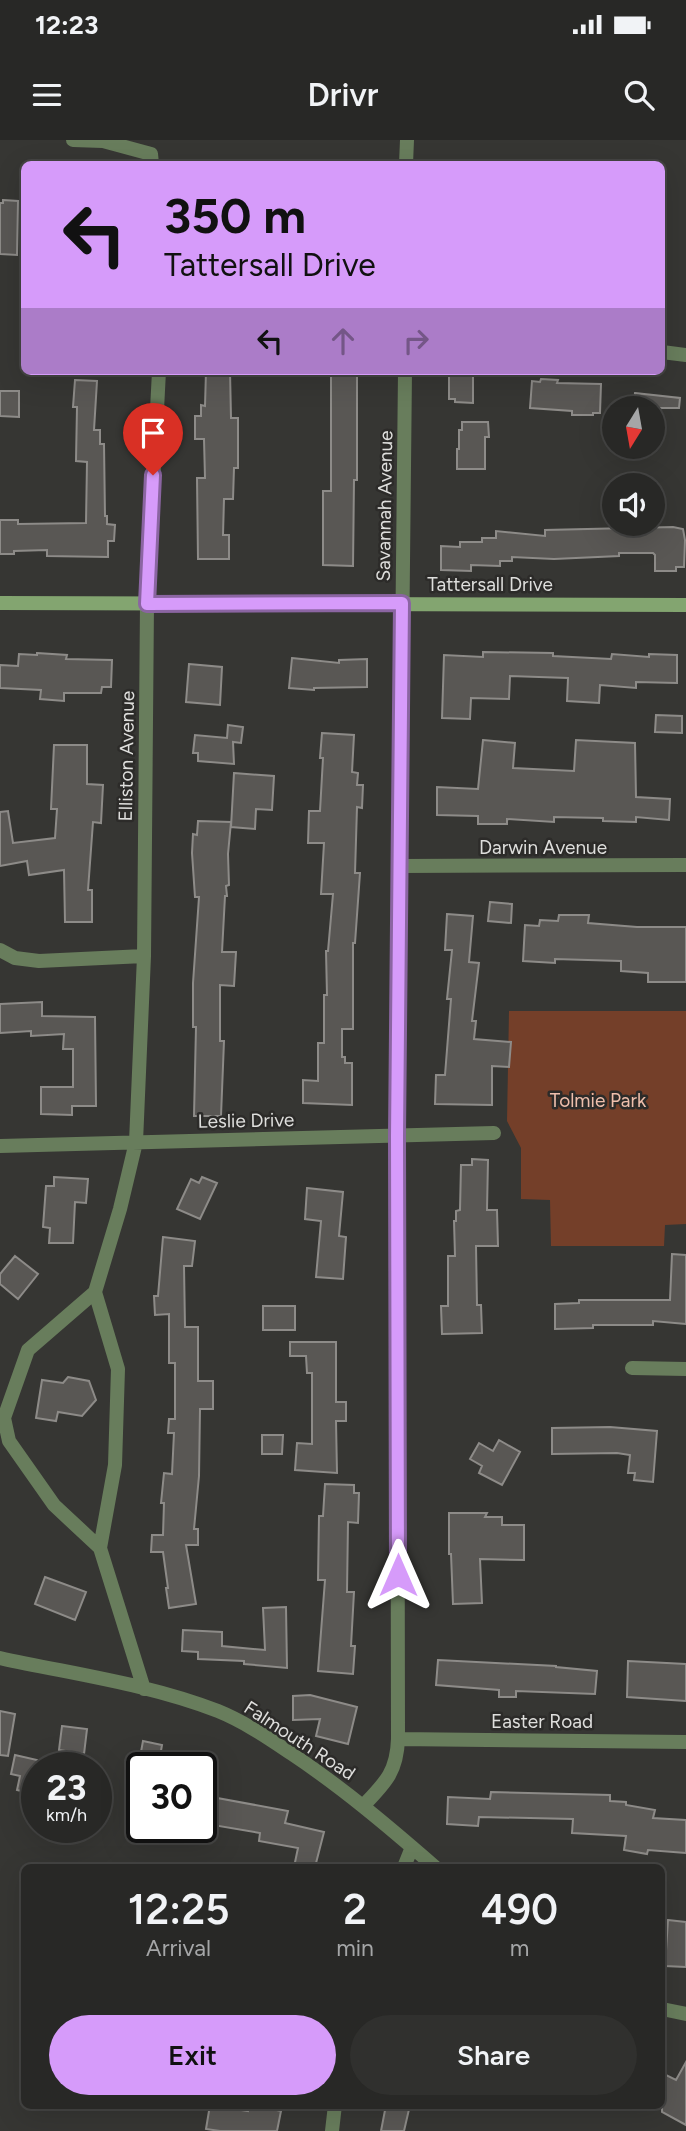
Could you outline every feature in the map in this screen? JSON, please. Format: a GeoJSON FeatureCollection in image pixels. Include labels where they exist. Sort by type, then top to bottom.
{"type":"FeatureCollection","features":[{"type":"Feature","properties":{"kind":"main road","name":"Tattersall Drive"},"geometry":{"type":"LineString","coordinates":[[0,603],[686,605]]}},
{"type":"Feature","properties":{"kind":"street"},"geometry":{"type":"LineString","coordinates":[[73,140],[103,141],[151,154],[152,161]]}},
{"type":"Feature","properties":{"kind":"street"},"geometry":{"type":"LineString","coordinates":[[407,140],[407,161]]}},
{"type":"Feature","properties":{"kind":"street"},"geometry":{"type":"LineString","coordinates":[[665,352],[686,355]]}},
{"type":"Feature","properties":{"kind":"street","name":"Elliston Avenue"},"geometry":{"type":"LineString","coordinates":[[95,1292],[120,1209],[135,1142],[144,956],[147,604],[159,375]]}},
{"type":"Feature","properties":{"kind":"street","name":"Savannah Avenue"},"geometry":{"type":"LineString","coordinates":[[363,1806],[394,1768],[398,1739],[397,1136],[404,375]]}},
{"type":"Feature","properties":{"kind":"street","name":"Darwin Avenue"},"geometry":{"type":"LineString","coordinates":[[401,866],[686,865]]}},
{"type":"Feature","properties":{"kind":"street"},"geometry":{"type":"LineString","coordinates":[[0,950],[15,958],[39,961],[144,956]]}},
{"type":"Feature","properties":{"kind":"street","name":"Leslie Drive"},"geometry":{"type":"LineString","coordinates":[[0,1146],[494,1133]]}},
{"type":"Feature","properties":{"kind":"street"},"geometry":{"type":"LineString","coordinates":[[100,1548],[54,1504],[9,1441],[4,1418],[29,1350],[95,1292],[118,1369],[115,1465],[100,1548],[144,1689]]}},
{"type":"Feature","properties":{"kind":"street"},"geometry":{"type":"LineString","coordinates":[[632,1368],[686,1369]]}},
{"type":"Feature","properties":{"kind":"street","name":"Falmouth Road"},"geometry":{"type":"LineString","coordinates":[[0,1658],[144,1689],[219,1712],[255,1729],[323,1775],[432,1864]]}},
{"type":"Feature","properties":{"kind":"street","name":"Easter Road"},"geometry":{"type":"LineString","coordinates":[[398,1739],[686,1742]]}},
{"type":"Feature","properties":{"kind":"street"},"geometry":{"type":"LineString","coordinates":[[405,1864],[412,1847]]}},
{"type":"Feature","properties":{"kind":"street"},"geometry":{"type":"LineString","coordinates":[[665,2010],[686,2014]]}},
{"type":"Feature","properties":{"kind":"street"},"geometry":{"type":"LineString","coordinates":[[332,2131],[335,2109]]}},
{"type":"Feature","properties":{"kind":"green space","name":"Tolmie Park"},"geometry":{"type":"Polygon","coordinates":[[[509,1011],[686,1011],[686,1224],[665,1225],[664,1246],[551,1246],[550,1200],[521,1199],[521,1148],[507,1121],[509,1011]]]}},
{"type":"Feature","properties":{"kind":"building"},"geometry":{"type":"Polygon","coordinates":[[[3,200],[18,201],[17,255],[0,254],[0,203],[3,203],[3,200]]]}},
{"type":"Feature","properties":{"kind":"building"},"geometry":{"type":"Polygon","coordinates":[[[206,375],[230,375],[231,418],[238,418],[238,468],[234,468],[233,499],[224,499],[223,535],[229,535],[229,559],[198,559],[197,478],[205,478],[204,439],[195,439],[195,416],[201,416],[201,405],[205,406],[206,375]]]}},
{"type":"Feature","properties":{"kind":"building"},"geometry":{"type":"Polygon","coordinates":[[[331,375],[357,375],[357,480],[354,480],[353,566],[323,565],[323,491],[331,491],[331,375]]]}},
{"type":"Feature","properties":{"kind":"building"},"geometry":{"type":"Polygon","coordinates":[[[449,375],[473,375],[473,403],[449,399],[449,375]]]}},
{"type":"Feature","properties":{"kind":"building"},"geometry":{"type":"Polygon","coordinates":[[[541,379],[558,380],[557,383],[601,384],[600,413],[572,415],[572,411],[530,408],[532,381],[540,382],[541,379]]]}},
{"type":"Feature","properties":{"kind":"building"},"geometry":{"type":"Polygon","coordinates":[[[75,380],[97,381],[94,430],[100,430],[100,444],[104,444],[105,516],[107,524],[115,525],[114,541],[108,541],[108,557],[47,556],[47,550],[0,554],[0,520],[18,520],[18,524],[86,523],[87,462],[76,461],[77,407],[73,407],[75,380]]]}},
{"type":"Feature","properties":{"kind":"building"},"geometry":{"type":"Polygon","coordinates":[[[0,391],[19,391],[19,417],[0,416],[0,391]]]}},
{"type":"Feature","properties":{"kind":"building"},"geometry":{"type":"Polygon","coordinates":[[[635,393],[662,396],[635,396],[635,393]]]}},
{"type":"Feature","properties":{"kind":"building"},"geometry":{"type":"Polygon","coordinates":[[[665,396],[680,398],[679,408],[665,408],[665,396]]]}},
{"type":"Feature","properties":{"kind":"building"},"geometry":{"type":"Polygon","coordinates":[[[462,422],[488,422],[485,469],[457,469],[459,430],[462,430],[462,422]]]}},
{"type":"Feature","properties":{"kind":"building"},"geometry":{"type":"Polygon","coordinates":[[[665,527],[683,529],[684,567],[676,567],[676,571],[655,571],[653,553],[554,559],[512,557],[512,561],[500,561],[500,566],[471,565],[471,571],[441,570],[441,546],[460,547],[460,542],[482,542],[482,538],[496,538],[496,531],[545,536],[545,530],[602,529],[602,536],[665,536],[665,527]]]}},
{"type":"Feature","properties":{"kind":"building"},"geometry":{"type":"Polygon","coordinates":[[[483,652],[553,653],[553,656],[611,659],[612,654],[649,657],[649,654],[677,655],[677,683],[636,682],[636,688],[600,685],[599,703],[567,701],[568,678],[510,676],[509,699],[471,698],[470,719],[442,718],[444,655],[483,657],[483,652]]]}},
{"type":"Feature","properties":{"kind":"building"},"geometry":{"type":"Polygon","coordinates":[[[19,654],[67,655],[66,659],[112,660],[111,687],[102,687],[101,693],[64,693],[64,701],[40,699],[41,690],[0,688],[0,665],[18,666],[19,654]]]}},
{"type":"Feature","properties":{"kind":"building"},"geometry":{"type":"Polygon","coordinates":[[[292,658],[339,663],[339,660],[367,659],[367,687],[314,690],[289,688],[292,658]]]}},
{"type":"Feature","properties":{"kind":"building"},"geometry":{"type":"Polygon","coordinates":[[[189,664],[222,667],[220,705],[186,702],[189,664]]]}},
{"type":"Feature","properties":{"kind":"building"},"geometry":{"type":"Polygon","coordinates":[[[656,715],[682,716],[682,733],[655,732],[656,715]]]}},
{"type":"Feature","properties":{"kind":"building"},"geometry":{"type":"Polygon","coordinates":[[[228,725],[243,727],[241,743],[233,742],[234,764],[198,761],[198,753],[193,753],[195,735],[227,738],[228,725]]]}},
{"type":"Feature","properties":{"kind":"building"},"geometry":{"type":"Polygon","coordinates":[[[322,733],[354,735],[352,772],[358,773],[357,785],[363,785],[362,808],[357,807],[355,873],[360,873],[353,943],[353,1029],[342,1029],[342,1057],[345,1057],[345,1063],[352,1063],[352,1105],[303,1103],[303,1080],[318,1081],[318,1043],[324,1043],[326,951],[333,894],[321,894],[324,843],[308,843],[309,811],[320,811],[322,733]]]}},
{"type":"Feature","properties":{"kind":"building"},"geometry":{"type":"Polygon","coordinates":[[[483,740],[515,743],[513,768],[574,771],[576,740],[635,743],[636,797],[670,799],[669,820],[636,817],[636,822],[554,817],[554,822],[507,819],[507,824],[478,824],[478,816],[437,815],[437,787],[478,789],[483,740]]]}},
{"type":"Feature","properties":{"kind":"building"},"geometry":{"type":"Polygon","coordinates":[[[54,745],[87,745],[87,784],[103,785],[101,823],[93,822],[88,890],[92,890],[92,922],[65,922],[64,870],[29,875],[27,861],[0,866],[0,812],[8,811],[13,843],[55,838],[57,809],[51,809],[54,745]]]}},
{"type":"Feature","properties":{"kind":"building"},"geometry":{"type":"Polygon","coordinates":[[[234,773],[274,776],[272,810],[256,809],[255,829],[231,827],[234,773]]]}},
{"type":"Feature","properties":{"kind":"building"},"geometry":{"type":"Polygon","coordinates":[[[198,821],[231,822],[229,885],[226,886],[222,952],[236,952],[234,986],[220,985],[220,1041],[224,1041],[221,1116],[194,1116],[196,1027],[193,1027],[193,983],[199,897],[195,897],[192,853],[193,834],[197,835],[198,821]]]}},
{"type":"Feature","properties":{"kind":"building"},"geometry":{"type":"Polygon","coordinates":[[[490,902],[512,904],[511,923],[488,921],[490,902]]]}},
{"type":"Feature","properties":{"kind":"building"},"geometry":{"type":"Polygon","coordinates":[[[447,914],[473,916],[469,962],[479,963],[472,1021],[476,1021],[474,1039],[511,1042],[509,1067],[492,1066],[492,1105],[435,1104],[436,1075],[445,1075],[451,999],[447,999],[452,950],[445,950],[447,914]]]}},
{"type":"Feature","properties":{"kind":"building"},"geometry":{"type":"Polygon","coordinates":[[[559,915],[589,915],[588,923],[686,927],[686,982],[648,982],[648,973],[621,971],[621,961],[523,961],[525,925],[539,926],[540,920],[558,921],[559,915]]]}},
{"type":"Feature","properties":{"kind":"building"},"geometry":{"type":"Polygon","coordinates":[[[42,1002],[42,1016],[95,1017],[96,1106],[72,1106],[72,1115],[41,1114],[41,1087],[73,1087],[73,1049],[63,1049],[64,1034],[31,1036],[31,1031],[0,1033],[0,1004],[42,1002]]]}},
{"type":"Feature","properties":{"kind":"building"},"geometry":{"type":"Polygon","coordinates":[[[472,1159],[488,1160],[487,1210],[497,1210],[498,1246],[476,1246],[477,1305],[481,1305],[482,1333],[442,1334],[441,1306],[448,1306],[448,1256],[455,1256],[454,1221],[456,1211],[460,1210],[461,1165],[472,1165],[472,1159]]]}},
{"type":"Feature","properties":{"kind":"building"},"geometry":{"type":"Polygon","coordinates":[[[54,1177],[88,1179],[86,1203],[75,1202],[73,1243],[49,1243],[50,1228],[43,1227],[46,1186],[54,1186],[54,1177]]]}},
{"type":"Feature","properties":{"kind":"building"},"geometry":{"type":"Polygon","coordinates":[[[202,1177],[217,1183],[200,1219],[177,1209],[191,1179],[199,1183],[202,1177]]]}},
{"type":"Feature","properties":{"kind":"building"},"geometry":{"type":"Polygon","coordinates":[[[307,1188],[343,1192],[339,1236],[346,1237],[343,1279],[316,1277],[321,1221],[305,1219],[307,1188]]]}},
{"type":"Feature","properties":{"kind":"building"},"geometry":{"type":"Polygon","coordinates":[[[163,1237],[195,1241],[192,1266],[184,1266],[185,1327],[198,1327],[198,1381],[213,1381],[213,1409],[200,1409],[199,1476],[194,1529],[198,1529],[198,1545],[186,1545],[196,1604],[169,1608],[163,1552],[151,1552],[152,1535],[163,1535],[164,1503],[161,1503],[164,1473],[172,1474],[174,1433],[168,1433],[169,1419],[175,1419],[175,1363],[169,1363],[169,1314],[155,1315],[154,1296],[158,1296],[163,1237]]]}},
{"type":"Feature","properties":{"kind":"building"},"geometry":{"type":"Polygon","coordinates":[[[672,1254],[686,1255],[686,1324],[653,1321],[653,1325],[593,1325],[593,1328],[555,1329],[555,1304],[579,1303],[579,1300],[670,1300],[672,1254]]]}},
{"type":"Feature","properties":{"kind":"building"},"geometry":{"type":"Polygon","coordinates":[[[15,1256],[38,1274],[18,1299],[0,1284],[0,1274],[15,1256]]]}},
{"type":"Feature","properties":{"kind":"building"},"geometry":{"type":"Polygon","coordinates":[[[263,1306],[295,1306],[295,1330],[263,1330],[263,1306]]]}},
{"type":"Feature","properties":{"kind":"building"},"geometry":{"type":"Polygon","coordinates":[[[290,1342],[336,1342],[336,1402],[346,1402],[346,1421],[336,1421],[337,1473],[295,1470],[297,1443],[312,1444],[312,1373],[307,1373],[306,1356],[290,1356],[290,1342]]]}},
{"type":"Feature","properties":{"kind":"building"},"geometry":{"type":"Polygon","coordinates":[[[68,1377],[89,1381],[96,1400],[82,1416],[58,1412],[56,1421],[36,1418],[42,1380],[63,1383],[68,1377]]]}},
{"type":"Feature","properties":{"kind":"building"},"geometry":{"type":"Polygon","coordinates":[[[610,1427],[657,1431],[653,1482],[634,1480],[635,1473],[628,1473],[630,1455],[552,1454],[552,1428],[610,1427]]]}},
{"type":"Feature","properties":{"kind":"building"},"geometry":{"type":"Polygon","coordinates":[[[262,1435],[283,1435],[282,1454],[262,1454],[262,1435]]]}},
{"type":"Feature","properties":{"kind":"building"},"geometry":{"type":"Polygon","coordinates":[[[499,1440],[520,1452],[502,1485],[479,1473],[482,1466],[470,1459],[479,1443],[493,1451],[499,1440]]]}},
{"type":"Feature","properties":{"kind":"building"},"geometry":{"type":"Polygon","coordinates":[[[325,1484],[354,1485],[354,1493],[359,1493],[358,1523],[348,1522],[347,1592],[354,1592],[351,1646],[355,1646],[353,1674],[318,1671],[325,1580],[318,1580],[319,1516],[323,1516],[325,1484]]]}},
{"type":"Feature","properties":{"kind":"building"},"geometry":{"type":"Polygon","coordinates":[[[449,1513],[487,1513],[485,1517],[502,1517],[502,1525],[524,1525],[524,1560],[480,1559],[482,1603],[453,1604],[449,1513]]]}},
{"type":"Feature","properties":{"kind":"building"},"geometry":{"type":"Polygon","coordinates":[[[45,1577],[86,1592],[75,1620],[35,1604],[45,1577]]]}},
{"type":"Feature","properties":{"kind":"building"},"geometry":{"type":"Polygon","coordinates":[[[286,1607],[287,1668],[244,1664],[244,1661],[198,1659],[198,1652],[182,1651],[183,1630],[222,1632],[222,1646],[265,1650],[263,1608],[286,1607]]]}},
{"type":"Feature","properties":{"kind":"building"},"geometry":{"type":"Polygon","coordinates":[[[438,1660],[556,1666],[597,1671],[595,1694],[516,1691],[516,1697],[499,1697],[499,1690],[436,1685],[438,1660]]]}},
{"type":"Feature","properties":{"kind":"building"},"geometry":{"type":"Polygon","coordinates":[[[628,1661],[686,1664],[686,1701],[627,1697],[628,1661]]]}},
{"type":"Feature","properties":{"kind":"building"},"geometry":{"type":"Polygon","coordinates":[[[310,1695],[357,1707],[348,1744],[316,1736],[320,1719],[293,1720],[293,1696],[310,1695]]]}},
{"type":"Feature","properties":{"kind":"building"},"geometry":{"type":"Polygon","coordinates":[[[0,1711],[15,1714],[8,1756],[0,1755],[0,1711]]]}},
{"type":"Feature","properties":{"kind":"building"},"geometry":{"type":"Polygon","coordinates":[[[62,1726],[87,1729],[84,1752],[59,1750],[62,1726]]]}},
{"type":"Feature","properties":{"kind":"building"},"geometry":{"type":"Polygon","coordinates":[[[143,1741],[162,1745],[161,1752],[141,1752],[143,1741]]]}},
{"type":"Feature","properties":{"kind":"building"},"geometry":{"type":"Polygon","coordinates":[[[15,1755],[21,1756],[21,1791],[17,1790],[20,1776],[11,1774],[15,1755]]]}},
{"type":"Feature","properties":{"kind":"building"},"geometry":{"type":"Polygon","coordinates":[[[491,1792],[610,1795],[610,1801],[626,1802],[626,1805],[655,1810],[653,1818],[686,1820],[686,1853],[648,1850],[647,1854],[624,1850],[626,1836],[572,1833],[573,1819],[479,1817],[478,1826],[447,1824],[448,1797],[490,1799],[491,1792]]]}},
{"type":"Feature","properties":{"kind":"building"},"geometry":{"type":"Polygon","coordinates":[[[217,1798],[288,1811],[285,1823],[324,1832],[316,1864],[295,1864],[298,1848],[259,1841],[260,1833],[217,1826],[217,1798]]]}},
{"type":"Feature","properties":{"kind":"building"},"geometry":{"type":"Polygon","coordinates":[[[668,1920],[686,1922],[686,1967],[665,1966],[668,1920]]]}},
{"type":"Feature","properties":{"kind":"building"},"geometry":{"type":"Polygon","coordinates":[[[686,2062],[686,2125],[662,2112],[662,2109],[665,2109],[665,2074],[676,2080],[686,2062]]]}},
{"type":"Feature","properties":{"kind":"building"},"geometry":{"type":"Polygon","coordinates":[[[209,2109],[281,2111],[277,2131],[206,2129],[209,2109]]]}},
{"type":"Feature","properties":{"kind":"building"},"geometry":{"type":"Polygon","coordinates":[[[385,2109],[409,2109],[404,2131],[381,2131],[385,2109]]]}},
{"type":"Feature","properties":{"kind":"route"},"geometry":{"type":"LineString","coordinates":[[153,475],[147,604],[402,603],[397,1136],[398,1575]]}}]}
